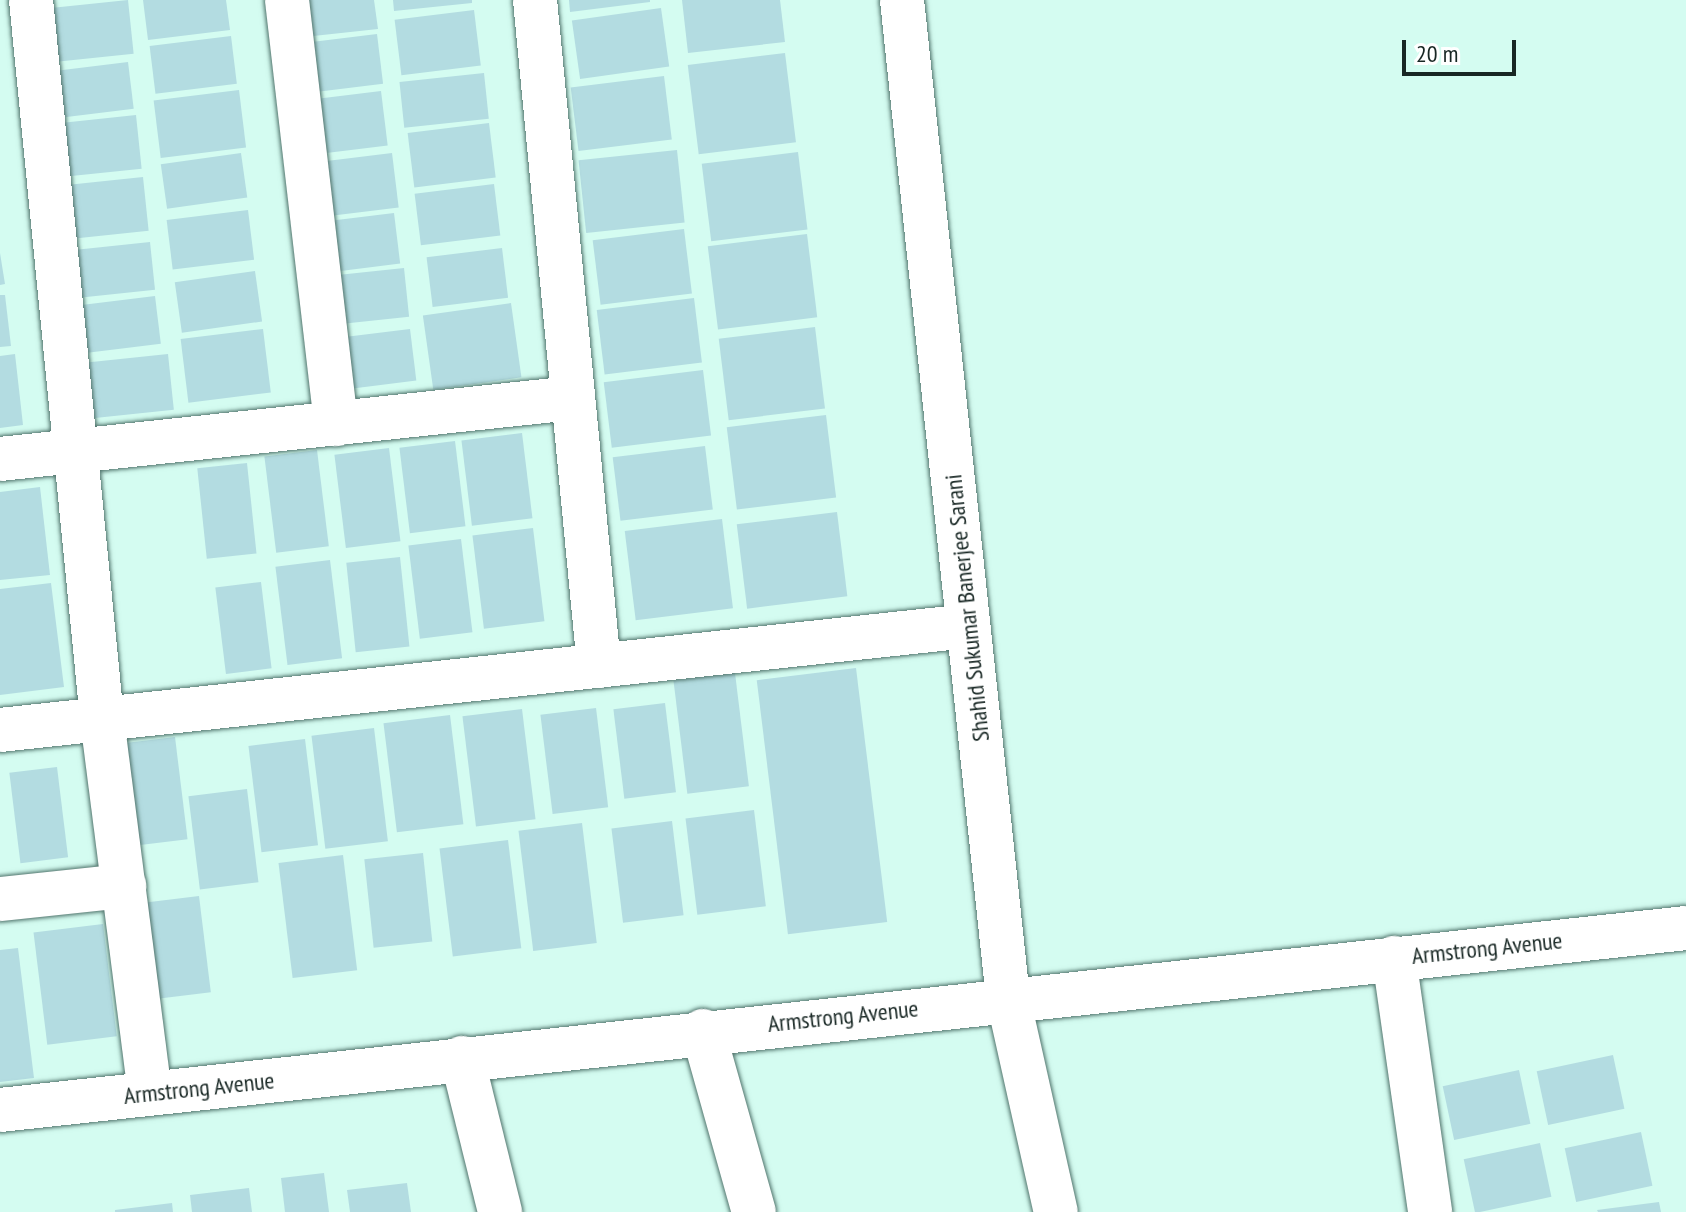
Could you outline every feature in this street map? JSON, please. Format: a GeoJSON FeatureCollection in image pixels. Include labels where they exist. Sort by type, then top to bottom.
{"type":"FeatureCollection","features":[{"type":"Feature","properties":{"kind":"street"},"geometry":{"type":"LineString","coordinates":[[31,0],[102,719],[150,1093]]}},
{"type":"Feature","properties":{"kind":"street"},"geometry":{"type":"LineString","coordinates":[[287,0],[336,424]]}},
{"type":"Feature","properties":{"kind":"street"},"geometry":{"type":"LineString","coordinates":[[535,0],[599,666]]}},
{"type":"Feature","properties":{"kind":"street","name":"Shahid Sukumar Banerjee Sarani"},"geometry":{"type":"LineString","coordinates":[[902,0],[1008,998],[1056,1212]]}},
{"type":"Feature","properties":{"kind":"street"},"geometry":{"type":"LineString","coordinates":[[0,459],[573,398]]}},
{"type":"Feature","properties":{"kind":"street"},"geometry":{"type":"LineString","coordinates":[[0,730],[968,626]]}},
{"type":"Feature","properties":{"kind":"street"},"geometry":{"type":"LineString","coordinates":[[0,899],[124,886]]}},
{"type":"Feature","properties":{"kind":"street","name":"Armstrong Avenue"},"geometry":{"type":"LineString","coordinates":[[0,1110],[1008,998],[1686,928]]}},
{"type":"Feature","properties":{"kind":"street"},"geometry":{"type":"LineString","coordinates":[[1394,958],[1430,1212]]}},
{"type":"Feature","properties":{"kind":"street"},"geometry":{"type":"LineString","coordinates":[[703,1031],[754,1212]]}},
{"type":"Feature","properties":{"kind":"street"},"geometry":{"type":"LineString","coordinates":[[462,1058],[500,1212]]}},
{"type":"Feature","properties":{"kind":"building"},"geometry":{"type":"Polygon","coordinates":[[[128,0],[134,54],[54,62],[48,8],[128,0]]]}},
{"type":"Feature","properties":{"kind":"building"},"geometry":{"type":"Polygon","coordinates":[[[143,0],[226,0],[230,30],[148,40],[143,0]]]}},
{"type":"Feature","properties":{"kind":"building"},"geometry":{"type":"Polygon","coordinates":[[[299,0],[374,0],[378,29],[304,37],[299,0]]]}},
{"type":"Feature","properties":{"kind":"building"},"geometry":{"type":"Polygon","coordinates":[[[393,0],[472,0],[472,3],[394,11],[393,0]]]}},
{"type":"Feature","properties":{"kind":"building"},"geometry":{"type":"Polygon","coordinates":[[[569,0],[650,0],[650,2],[570,12],[569,0]]]}},
{"type":"Feature","properties":{"kind":"building"},"geometry":{"type":"Polygon","coordinates":[[[682,0],[780,0],[785,42],[688,53],[682,0]]]}},
{"type":"Feature","properties":{"kind":"building"},"geometry":{"type":"Polygon","coordinates":[[[661,8],[669,66],[580,79],[572,21],[661,8]]]}},
{"type":"Feature","properties":{"kind":"building"},"geometry":{"type":"Polygon","coordinates":[[[474,10],[481,66],[401,75],[395,20],[474,10]]]}},
{"type":"Feature","properties":{"kind":"building"},"geometry":{"type":"Polygon","coordinates":[[[377,34],[383,84],[312,92],[306,43],[377,34]]]}},
{"type":"Feature","properties":{"kind":"building"},"geometry":{"type":"Polygon","coordinates":[[[231,36],[237,84],[155,94],[150,46],[231,36]]]}},
{"type":"Feature","properties":{"kind":"building"},"geometry":{"type":"Polygon","coordinates":[[[785,53],[796,142],[699,154],[688,65],[785,53]]]}},
{"type":"Feature","properties":{"kind":"building"},"geometry":{"type":"Polygon","coordinates":[[[128,62],[134,109],[56,118],[51,72],[128,62]]]}},
{"type":"Feature","properties":{"kind":"building"},"geometry":{"type":"Polygon","coordinates":[[[484,73],[489,119],[404,128],[399,82],[484,73]]]}},
{"type":"Feature","properties":{"kind":"building"},"geometry":{"type":"Polygon","coordinates":[[[664,76],[672,140],[579,151],[571,87],[664,76]]]}},
{"type":"Feature","properties":{"kind":"building"},"geometry":{"type":"Polygon","coordinates":[[[239,90],[246,148],[161,158],[154,100],[239,90]]]}},
{"type":"Feature","properties":{"kind":"building"},"geometry":{"type":"Polygon","coordinates":[[[381,91],[388,146],[318,154],[312,100],[381,91]]]}},
{"type":"Feature","properties":{"kind":"building"},"geometry":{"type":"Polygon","coordinates":[[[136,115],[142,169],[64,177],[58,123],[136,115]]]}},
{"type":"Feature","properties":{"kind":"building"},"geometry":{"type":"Polygon","coordinates":[[[489,123],[496,178],[414,188],[408,133],[489,123]]]}},
{"type":"Feature","properties":{"kind":"building"},"geometry":{"type":"Polygon","coordinates":[[[677,150],[685,223],[586,233],[579,160],[677,150]]]}},
{"type":"Feature","properties":{"kind":"building"},"geometry":{"type":"Polygon","coordinates":[[[798,152],[808,229],[711,241],[702,164],[798,152]]]}},
{"type":"Feature","properties":{"kind":"building"},"geometry":{"type":"Polygon","coordinates":[[[241,153],[247,198],[167,209],[161,164],[241,153]]]}},
{"type":"Feature","properties":{"kind":"building"},"geometry":{"type":"Polygon","coordinates":[[[392,153],[399,208],[325,217],[319,162],[392,153]]]}},
{"type":"Feature","properties":{"kind":"building"},"geometry":{"type":"Polygon","coordinates":[[[143,177],[149,231],[70,239],[64,185],[143,177]]]}},
{"type":"Feature","properties":{"kind":"building"},"geometry":{"type":"Polygon","coordinates":[[[494,184],[500,236],[421,245],[415,194],[494,184]]]}},
{"type":"Feature","properties":{"kind":"building"},"geometry":{"type":"Polygon","coordinates":[[[248,210],[254,260],[173,270],[167,220],[248,210]]]}},
{"type":"Feature","properties":{"kind":"building"},"geometry":{"type":"Polygon","coordinates":[[[394,213],[400,264],[331,272],[325,222],[394,213]]]}},
{"type":"Feature","properties":{"kind":"building"},"geometry":{"type":"Polygon","coordinates":[[[684,229],[692,294],[601,305],[593,240],[684,229]]]}},
{"type":"Feature","properties":{"kind":"building"},"geometry":{"type":"Polygon","coordinates":[[[807,234],[817,317],[718,330],[708,246],[807,234]]]}},
{"type":"Feature","properties":{"kind":"building"},"geometry":{"type":"Polygon","coordinates":[[[150,242],[155,290],[74,298],[69,250],[150,242]]]}},
{"type":"Feature","properties":{"kind":"building"},"geometry":{"type":"Polygon","coordinates":[[[502,248],[508,298],[433,307],[427,257],[502,248]]]}},
{"type":"Feature","properties":{"kind":"building"},"geometry":{"type":"Polygon","coordinates":[[[0,253],[5,284],[0,285],[0,253]]]}},
{"type":"Feature","properties":{"kind":"building"},"geometry":{"type":"Polygon","coordinates":[[[404,268],[409,317],[334,325],[328,276],[404,268]]]}},
{"type":"Feature","properties":{"kind":"building"},"geometry":{"type":"Polygon","coordinates":[[[255,271],[262,322],[182,333],[175,282],[255,271]]]}},
{"type":"Feature","properties":{"kind":"building"},"geometry":{"type":"Polygon","coordinates":[[[0,295],[5,295],[11,346],[0,347],[0,295]]]}},
{"type":"Feature","properties":{"kind":"building"},"geometry":{"type":"Polygon","coordinates":[[[155,296],[161,344],[85,353],[80,305],[155,296]]]}},
{"type":"Feature","properties":{"kind":"building"},"geometry":{"type":"Polygon","coordinates":[[[694,298],[702,363],[605,374],[597,310],[694,298]]]}},
{"type":"Feature","properties":{"kind":"building"},"geometry":{"type":"Polygon","coordinates":[[[511,303],[521,377],[433,390],[423,315],[511,303]]]}},
{"type":"Feature","properties":{"kind":"building"},"geometry":{"type":"Polygon","coordinates":[[[815,327],[825,408],[729,420],[719,339],[815,327]]]}},
{"type":"Feature","properties":{"kind":"building"},"geometry":{"type":"Polygon","coordinates":[[[263,329],[271,393],[188,403],[181,339],[263,329]]]}},
{"type":"Feature","properties":{"kind":"building"},"geometry":{"type":"Polygon","coordinates":[[[410,329],[416,381],[345,389],[339,338],[410,329]]]}},
{"type":"Feature","properties":{"kind":"building"},"geometry":{"type":"Polygon","coordinates":[[[15,354],[23,425],[0,428],[0,356],[15,354]]]}},
{"type":"Feature","properties":{"kind":"building"},"geometry":{"type":"Polygon","coordinates":[[[168,354],[174,410],[90,418],[84,363],[168,354]]]}},
{"type":"Feature","properties":{"kind":"building"},"geometry":{"type":"Polygon","coordinates":[[[703,370],[711,436],[612,448],[604,382],[703,370]]]}},
{"type":"Feature","properties":{"kind":"building"},"geometry":{"type":"Polygon","coordinates":[[[826,415],[836,497],[737,510],[727,427],[826,415]]]}},
{"type":"Feature","properties":{"kind":"building"},"geometry":{"type":"Polygon","coordinates":[[[522,433],[532,518],[472,526],[461,440],[522,433]]]}},
{"type":"Feature","properties":{"kind":"building"},"geometry":{"type":"Polygon","coordinates":[[[455,441],[465,526],[410,533],[399,448],[455,441]]]}},
{"type":"Feature","properties":{"kind":"building"},"geometry":{"type":"Polygon","coordinates":[[[705,446],[713,510],[620,521],[613,457],[705,446]]]}},
{"type":"Feature","properties":{"kind":"building"},"geometry":{"type":"Polygon","coordinates":[[[389,448],[400,541],[346,548],[334,455],[389,448]]]}},
{"type":"Feature","properties":{"kind":"building"},"geometry":{"type":"Polygon","coordinates":[[[317,450],[329,546],[276,553],[264,456],[317,450]]]}},
{"type":"Feature","properties":{"kind":"building"},"geometry":{"type":"Polygon","coordinates":[[[247,463],[257,554],[207,559],[197,468],[247,463]]]}},
{"type":"Feature","properties":{"kind":"building"},"geometry":{"type":"Polygon","coordinates":[[[40,487],[50,575],[0,580],[0,492],[40,487]]]}},
{"type":"Feature","properties":{"kind":"building"},"geometry":{"type":"Polygon","coordinates":[[[837,512],[847,596],[747,609],[737,524],[837,512]]]}},
{"type":"Feature","properties":{"kind":"building"},"geometry":{"type":"Polygon","coordinates":[[[722,519],[733,608],[636,620],[625,531],[722,519]]]}},
{"type":"Feature","properties":{"kind":"building"},"geometry":{"type":"Polygon","coordinates":[[[533,528],[544,621],[484,629],[472,535],[533,528]]]}},
{"type":"Feature","properties":{"kind":"building"},"geometry":{"type":"Polygon","coordinates":[[[461,539],[472,632],[420,639],[408,545],[461,539]]]}},
{"type":"Feature","properties":{"kind":"building"},"geometry":{"type":"Polygon","coordinates":[[[400,557],[409,647],[356,652],[346,563],[400,557]]]}},
{"type":"Feature","properties":{"kind":"building"},"geometry":{"type":"Polygon","coordinates":[[[330,560],[342,658],[287,665],[275,567],[330,560]]]}},
{"type":"Feature","properties":{"kind":"building"},"geometry":{"type":"Polygon","coordinates":[[[261,582],[272,668],[226,674],[215,588],[261,582]]]}},
{"type":"Feature","properties":{"kind":"building"},"geometry":{"type":"Polygon","coordinates":[[[51,583],[64,687],[0,695],[0,589],[51,583]]]}},
{"type":"Feature","properties":{"kind":"building"},"geometry":{"type":"Polygon","coordinates":[[[856,668],[887,922],[788,934],[757,680],[856,668]]]}},
{"type":"Feature","properties":{"kind":"building"},"geometry":{"type":"Polygon","coordinates":[[[735,673],[749,786],[687,794],[673,681],[735,673]]]}},
{"type":"Feature","properties":{"kind":"building"},"geometry":{"type":"Polygon","coordinates":[[[665,703],[676,792],[624,799],[613,709],[665,703]]]}},
{"type":"Feature","properties":{"kind":"building"},"geometry":{"type":"Polygon","coordinates":[[[596,708],[608,807],[553,814],[540,715],[596,708]]]}},
{"type":"Feature","properties":{"kind":"building"},"geometry":{"type":"Polygon","coordinates":[[[522,709],[536,819],[476,826],[462,716],[522,709]]]}},
{"type":"Feature","properties":{"kind":"building"},"geometry":{"type":"Polygon","coordinates":[[[450,715],[463,824],[397,832],[383,723],[450,715]]]}},
{"type":"Feature","properties":{"kind":"building"},"geometry":{"type":"Polygon","coordinates":[[[374,728],[388,841],[325,849],[311,736],[374,728]]]}},
{"type":"Feature","properties":{"kind":"building"},"geometry":{"type":"Polygon","coordinates":[[[175,737],[188,839],[130,846],[117,744],[175,737]]]}},
{"type":"Feature","properties":{"kind":"building"},"geometry":{"type":"Polygon","coordinates":[[[305,739],[318,845],[261,852],[248,746],[305,739]]]}},
{"type":"Feature","properties":{"kind":"building"},"geometry":{"type":"Polygon","coordinates":[[[57,767],[68,857],[20,863],[9,773],[57,767]]]}},
{"type":"Feature","properties":{"kind":"building"},"geometry":{"type":"Polygon","coordinates":[[[247,789],[258,882],[200,889],[188,796],[247,789]]]}},
{"type":"Feature","properties":{"kind":"building"},"geometry":{"type":"Polygon","coordinates":[[[754,810],[766,906],[697,915],[686,818],[754,810]]]}},
{"type":"Feature","properties":{"kind":"building"},"geometry":{"type":"Polygon","coordinates":[[[672,821],[684,915],[623,923],[611,828],[672,821]]]}},
{"type":"Feature","properties":{"kind":"building"},"geometry":{"type":"Polygon","coordinates":[[[582,823],[597,943],[533,951],[518,831],[582,823]]]}},
{"type":"Feature","properties":{"kind":"building"},"geometry":{"type":"Polygon","coordinates":[[[508,840],[521,948],[453,957],[440,848],[508,840]]]}},
{"type":"Feature","properties":{"kind":"building"},"geometry":{"type":"Polygon","coordinates":[[[423,853],[432,942],[374,948],[364,859],[423,853]]]}},
{"type":"Feature","properties":{"kind":"building"},"geometry":{"type":"Polygon","coordinates":[[[343,855],[357,970],[293,978],[278,863],[343,855]]]}},
{"type":"Feature","properties":{"kind":"building"},"geometry":{"type":"Polygon","coordinates":[[[199,896],[211,992],[147,1000],[135,904],[199,896]]]}},
{"type":"Feature","properties":{"kind":"building"},"geometry":{"type":"Polygon","coordinates":[[[103,924],[117,1036],[47,1045],[34,933],[103,924]]]}},
{"type":"Feature","properties":{"kind":"building"},"geometry":{"type":"Polygon","coordinates":[[[18,948],[34,1078],[0,1082],[0,950],[18,948]]]}},
{"type":"Feature","properties":{"kind":"building"},"geometry":{"type":"Polygon","coordinates":[[[1613,1055],[1624,1109],[1548,1125],[1537,1071],[1613,1055]]]}},
{"type":"Feature","properties":{"kind":"building"},"geometry":{"type":"Polygon","coordinates":[[[1519,1070],[1530,1124],[1454,1140],[1443,1086],[1519,1070]]]}},
{"type":"Feature","properties":{"kind":"building"},"geometry":{"type":"Polygon","coordinates":[[[1641,1132],[1652,1186],[1576,1202],[1565,1148],[1641,1132]]]}},
{"type":"Feature","properties":{"kind":"building"},"geometry":{"type":"Polygon","coordinates":[[[1540,1143],[1551,1197],[1475,1212],[1464,1159],[1540,1143]]]}},
{"type":"Feature","properties":{"kind":"building"},"geometry":{"type":"Polygon","coordinates":[[[324,1173],[329,1212],[285,1212],[281,1178],[324,1173]]]}},
{"type":"Feature","properties":{"kind":"building"},"geometry":{"type":"Polygon","coordinates":[[[407,1183],[411,1212],[350,1212],[347,1190],[407,1183]]]}},
{"type":"Feature","properties":{"kind":"building"},"geometry":{"type":"Polygon","coordinates":[[[249,1188],[252,1212],[192,1212],[190,1195],[249,1188]]]}},
{"type":"Feature","properties":{"kind":"building"},"geometry":{"type":"Polygon","coordinates":[[[1659,1202],[1661,1212],[1597,1210],[1659,1202]]]}},
{"type":"Feature","properties":{"kind":"building"},"geometry":{"type":"Polygon","coordinates":[[[172,1203],[173,1212],[115,1212],[115,1210],[172,1203]]]}}]}
